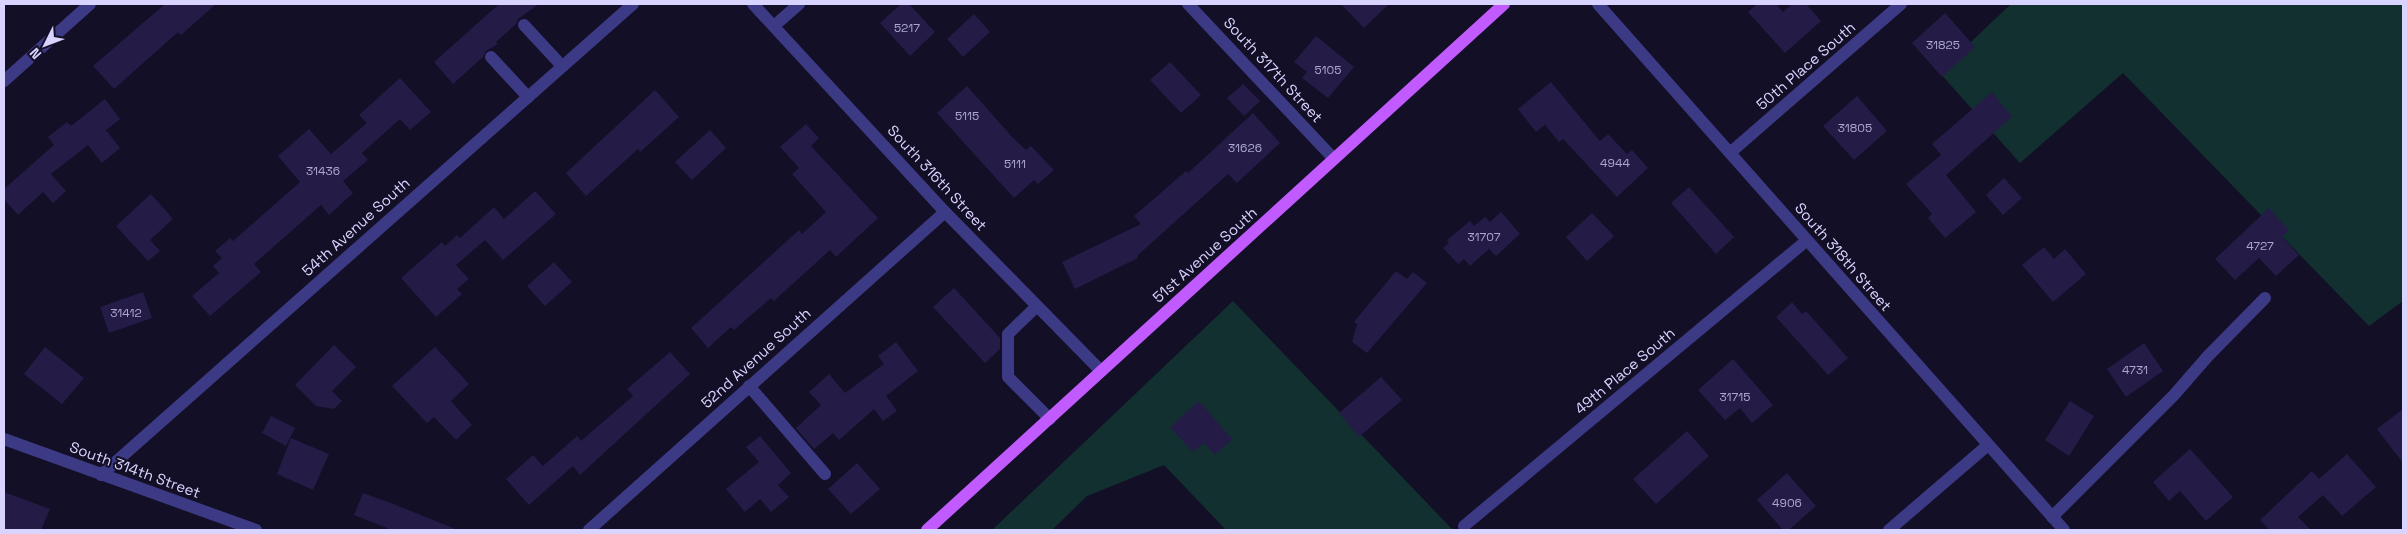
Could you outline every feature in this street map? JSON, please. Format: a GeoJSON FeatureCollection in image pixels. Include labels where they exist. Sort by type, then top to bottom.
{"type":"FeatureCollection","features":[{"type":"Feature","properties":{"kind":"main road","name":"51st Avenue South"},"geometry":{"type":"LineString","coordinates":[[927,530],[1504,4]]}},
{"type":"Feature","properties":{"kind":"street"},"geometry":{"type":"LineString","coordinates":[[4,81],[90,4]]}},
{"type":"Feature","properties":{"kind":"street","name":"54th Avenue South"},"geometry":{"type":"LineString","coordinates":[[101,475],[633,4]]}},
{"type":"Feature","properties":{"kind":"street","name":"South 316th Street"},"geometry":{"type":"LineString","coordinates":[[754,4],[945,212],[1101,371]]}},
{"type":"Feature","properties":{"kind":"street"},"geometry":{"type":"LineString","coordinates":[[774,26],[799,4]]}},
{"type":"Feature","properties":{"kind":"street","name":"South 317th Street"},"geometry":{"type":"LineString","coordinates":[[1188,4],[1334,159]]}},
{"type":"Feature","properties":{"kind":"street","name":"South 318th Street"},"geometry":{"type":"LineString","coordinates":[[1598,4],[1732,152],[1806,241],[2064,530]]}},
{"type":"Feature","properties":{"kind":"street","name":"50th Place South"},"geometry":{"type":"LineString","coordinates":[[1732,152],[1901,4]]}},
{"type":"Feature","properties":{"kind":"street"},"geometry":{"type":"LineString","coordinates":[[524,25],[562,66]]}},
{"type":"Feature","properties":{"kind":"street"},"geometry":{"type":"LineString","coordinates":[[491,56],[528,97]]}},
{"type":"Feature","properties":{"kind":"street","name":"52nd Avenue South"},"geometry":{"type":"LineString","coordinates":[[588,530],[945,212]]}},
{"type":"Feature","properties":{"kind":"street","name":"49th Place South"},"geometry":{"type":"LineString","coordinates":[[1464,526],[1806,241]]}},
{"type":"Feature","properties":{"kind":"street"},"geometry":{"type":"LineString","coordinates":[[2052,517],[2174,395],[2208,356],[2264,298]]}},
{"type":"Feature","properties":{"kind":"street"},"geometry":{"type":"LineString","coordinates":[[1037,306],[1008,334],[1008,376],[1050,419]]}},
{"type":"Feature","properties":{"kind":"street"},"geometry":{"type":"LineString","coordinates":[[749,386],[825,474]]}},
{"type":"Feature","properties":{"kind":"street","name":"South 314th Street"},"geometry":{"type":"LineString","coordinates":[[4,439],[256,530]]}},
{"type":"Feature","properties":{"kind":"street"},"geometry":{"type":"LineString","coordinates":[[1889,530],[1988,445]]}},
{"type":"Feature","properties":{"kind":"green space"},"geometry":{"type":"Polygon","coordinates":[[[2011,4],[2403,4],[2403,301],[2369,326],[2123,73],[2020,163],[1939,72],[2011,4]]]}},
{"type":"Feature","properties":{"kind":"green space"},"geometry":{"type":"Polygon","coordinates":[[[1233,301],[1453,530],[1226,530],[1164,465],[1087,496],[1052,530],[992,530],[1233,301]]]}},
{"type":"Feature","properties":{"kind":"building"},"geometry":{"type":"Polygon","coordinates":[[[165,4],[216,4],[181,35],[178,32],[114,89],[93,66],[165,4]]]}},
{"type":"Feature","properties":{"kind":"building"},"geometry":{"type":"Polygon","coordinates":[[[499,4],[539,4],[518,19],[516,24],[496,42],[498,44],[486,51],[483,57],[453,84],[434,62],[499,4]]]}},
{"type":"Feature","properties":{"kind":"building"},"geometry":{"type":"Polygon","coordinates":[[[901,4],[909,4],[935,32],[910,56],[880,23],[901,4]]]}},
{"type":"Feature","properties":{"kind":"building"},"geometry":{"type":"Polygon","coordinates":[[[1341,4],[1389,4],[1364,28],[1341,4]]]}},
{"type":"Feature","properties":{"kind":"building"},"geometry":{"type":"Polygon","coordinates":[[[1757,4],[1776,4],[1783,12],[1792,4],[1806,4],[1821,21],[1785,53],[1748,12],[1757,4]]]}},
{"type":"Feature","properties":{"kind":"building"},"geometry":{"type":"Polygon","coordinates":[[[1945,13],[1975,47],[1942,77],[1912,43],[1945,13]]]}},
{"type":"Feature","properties":{"kind":"building"},"geometry":{"type":"Polygon","coordinates":[[[974,14],[990,32],[963,57],[947,39],[974,14]]]}},
{"type":"Feature","properties":{"kind":"building"},"geometry":{"type":"Polygon","coordinates":[[[1316,36],[1354,67],[1328,98],[1302,78],[1307,72],[1294,62],[1316,36]]]}},
{"type":"Feature","properties":{"kind":"building"},"geometry":{"type":"Polygon","coordinates":[[[1170,62],[1201,95],[1181,113],[1150,80],[1170,62]]]}},
{"type":"Feature","properties":{"kind":"building"},"geometry":{"type":"Polygon","coordinates":[[[400,78],[431,112],[410,130],[400,119],[362,153],[368,160],[343,181],[353,193],[329,215],[321,205],[254,264],[261,272],[210,316],[192,296],[219,273],[213,266],[222,258],[215,251],[230,238],[233,241],[300,182],[278,156],[309,129],[331,154],[367,123],[359,115],[400,78]]]}},
{"type":"Feature","properties":{"kind":"building"},"geometry":{"type":"Polygon","coordinates":[[[1551,82],[1600,141],[1608,134],[1627,154],[1632,150],[1648,168],[1617,197],[1563,139],[1559,142],[1545,125],[1536,132],[1518,109],[1551,82]]]}},
{"type":"Feature","properties":{"kind":"building"},"geometry":{"type":"Polygon","coordinates":[[[1243,84],[1260,101],[1244,116],[1227,98],[1243,84]]]}},
{"type":"Feature","properties":{"kind":"building"},"geometry":{"type":"Polygon","coordinates":[[[967,86],[1013,138],[1026,150],[1031,146],[1054,170],[1038,184],[1034,180],[1014,198],[937,113],[967,86]]]}},
{"type":"Feature","properties":{"kind":"building"},"geometry":{"type":"Polygon","coordinates":[[[655,90],[679,117],[640,152],[638,149],[586,196],[566,173],[655,90]]]}},
{"type":"Feature","properties":{"kind":"building"},"geometry":{"type":"Polygon","coordinates":[[[1992,92],[2012,117],[1946,175],[1976,212],[1945,238],[1928,218],[1932,214],[1906,184],[1941,155],[1932,144],[1992,92]]]}},
{"type":"Feature","properties":{"kind":"building"},"geometry":{"type":"Polygon","coordinates":[[[1857,96],[1887,131],[1854,160],[1823,126],[1857,96]]]}},
{"type":"Feature","properties":{"kind":"building"},"geometry":{"type":"Polygon","coordinates":[[[105,99],[120,119],[106,130],[120,148],[102,163],[88,145],[51,174],[66,191],[53,203],[43,192],[18,215],[4,199],[4,189],[54,145],[48,137],[67,122],[71,126],[105,99]]]}},
{"type":"Feature","properties":{"kind":"building"},"geometry":{"type":"Polygon","coordinates":[[[1253,113],[1280,143],[1237,183],[1228,174],[1137,256],[1138,258],[1075,289],[1062,262],[1141,224],[1134,216],[1186,171],[1188,173],[1253,113]]]}},
{"type":"Feature","properties":{"kind":"building"},"geometry":{"type":"Polygon","coordinates":[[[806,124],[819,138],[811,146],[878,218],[836,257],[830,250],[774,301],[771,298],[734,330],[731,327],[708,348],[691,328],[799,230],[802,234],[826,212],[792,174],[799,168],[780,147],[806,124]]]}},
{"type":"Feature","properties":{"kind":"building"},"geometry":{"type":"Polygon","coordinates":[[[710,130],[726,148],[692,180],[675,162],[710,130]]]}},
{"type":"Feature","properties":{"kind":"building"},"geometry":{"type":"Polygon","coordinates":[[[2004,178],[2022,198],[2003,215],[1986,195],[2004,178]]]}},
{"type":"Feature","properties":{"kind":"building"},"geometry":{"type":"Polygon","coordinates":[[[1689,187],[1734,237],[1716,254],[1671,203],[1689,187]]]}},
{"type":"Feature","properties":{"kind":"building"},"geometry":{"type":"Polygon","coordinates":[[[535,191],[556,214],[503,260],[485,240],[456,265],[469,279],[457,289],[462,294],[436,317],[401,278],[442,242],[445,246],[457,235],[460,238],[494,207],[504,219],[535,191]]]}},
{"type":"Feature","properties":{"kind":"building"},"geometry":{"type":"Polygon","coordinates":[[[151,194],[173,219],[150,240],[160,251],[148,261],[116,226],[151,194]]]}},
{"type":"Feature","properties":{"kind":"building"},"geometry":{"type":"Polygon","coordinates":[[[2269,208],[2289,230],[2282,237],[2299,255],[2276,276],[2259,258],[2235,280],[2215,259],[2269,208]]]}},
{"type":"Feature","properties":{"kind":"building"},"geometry":{"type":"Polygon","coordinates":[[[1501,212],[1520,234],[1496,256],[1489,249],[1470,266],[1464,259],[1458,264],[1443,248],[1449,243],[1447,240],[1470,221],[1474,226],[1485,217],[1490,222],[1501,212]]]}},
{"type":"Feature","properties":{"kind":"building"},"geometry":{"type":"Polygon","coordinates":[[[1592,213],[1614,236],[1587,261],[1566,237],[1592,213]]]}},
{"type":"Feature","properties":{"kind":"building"},"geometry":{"type":"Polygon","coordinates":[[[2044,247],[2054,259],[2065,249],[2086,274],[2053,302],[2022,265],[2044,247]]]}},
{"type":"Feature","properties":{"kind":"building"},"geometry":{"type":"Polygon","coordinates":[[[554,262],[572,282],[545,306],[527,286],[554,262]]]}},
{"type":"Feature","properties":{"kind":"building"},"geometry":{"type":"Polygon","coordinates":[[[1396,271],[1407,279],[1413,272],[1427,283],[1367,353],[1352,342],[1357,324],[1354,322],[1396,271]]]}},
{"type":"Feature","properties":{"kind":"building"},"geometry":{"type":"Polygon","coordinates":[[[954,288],[1000,338],[1000,349],[985,363],[933,307],[954,288]]]}},
{"type":"Feature","properties":{"kind":"building"},"geometry":{"type":"Polygon","coordinates":[[[143,292],[152,318],[109,333],[100,307],[143,292]]]}},
{"type":"Feature","properties":{"kind":"building"},"geometry":{"type":"Polygon","coordinates":[[[1792,302],[1802,314],[1806,311],[1848,358],[1828,375],[1776,317],[1792,302]]]}},
{"type":"Feature","properties":{"kind":"building"},"geometry":{"type":"Polygon","coordinates":[[[896,342],[918,371],[886,396],[897,411],[883,421],[874,409],[839,440],[833,433],[814,449],[796,428],[821,405],[809,392],[829,374],[845,393],[884,364],[878,356],[896,342]]]}},
{"type":"Feature","properties":{"kind":"building"},"geometry":{"type":"Polygon","coordinates":[[[2144,343],[2163,371],[2126,397],[2107,369],[2144,343]]]}},
{"type":"Feature","properties":{"kind":"building"},"geometry":{"type":"Polygon","coordinates":[[[334,345],[356,367],[332,391],[342,401],[334,409],[316,406],[295,385],[334,345]]]}},
{"type":"Feature","properties":{"kind":"building"},"geometry":{"type":"Polygon","coordinates":[[[45,347],[84,378],[62,404],[24,374],[45,347]]]}},
{"type":"Feature","properties":{"kind":"building"},"geometry":{"type":"Polygon","coordinates":[[[435,347],[469,384],[451,401],[472,425],[456,440],[434,417],[427,423],[392,386],[435,347]]]}},
{"type":"Feature","properties":{"kind":"building"},"geometry":{"type":"Polygon","coordinates":[[[670,352],[690,374],[580,475],[573,466],[529,505],[506,479],[533,455],[543,466],[577,436],[581,441],[633,396],[627,389],[670,352]]]}},
{"type":"Feature","properties":{"kind":"building"},"geometry":{"type":"Polygon","coordinates":[[[1733,359],[1773,405],[1752,423],[1740,408],[1725,420],[1698,390],[1733,359]]]}},
{"type":"Feature","properties":{"kind":"building"},"geometry":{"type":"Polygon","coordinates":[[[1381,377],[1402,400],[1359,437],[1339,413],[1381,377]]]}},
{"type":"Feature","properties":{"kind":"building"},"geometry":{"type":"Polygon","coordinates":[[[1199,401],[1232,439],[1215,455],[1204,443],[1193,452],[1170,427],[1199,401]]]}},
{"type":"Feature","properties":{"kind":"building"},"geometry":{"type":"Polygon","coordinates":[[[2070,401],[2094,416],[2069,456],[2045,440],[2070,401]]]}},
{"type":"Feature","properties":{"kind":"building"},"geometry":{"type":"Polygon","coordinates":[[[2403,409],[2403,463],[2377,429],[2403,409]]]}},
{"type":"Feature","properties":{"kind":"building"},"geometry":{"type":"Polygon","coordinates":[[[271,416],[295,428],[286,446],[262,433],[271,416]]]}},
{"type":"Feature","properties":{"kind":"building"},"geometry":{"type":"Polygon","coordinates":[[[1687,431],[1709,456],[1656,504],[1633,479],[1687,431]]]}},
{"type":"Feature","properties":{"kind":"building"},"geometry":{"type":"Polygon","coordinates":[[[760,436],[791,473],[778,485],[789,497],[771,512],[760,499],[745,512],[726,489],[759,462],[746,447],[760,436]]]}},
{"type":"Feature","properties":{"kind":"building"},"geometry":{"type":"Polygon","coordinates":[[[291,438],[329,454],[313,490],[277,474],[291,438]]]}},
{"type":"Feature","properties":{"kind":"building"},"geometry":{"type":"Polygon","coordinates":[[[2190,449],[2233,497],[2206,521],[2180,491],[2169,501],[2153,482],[2190,449]]]}},
{"type":"Feature","properties":{"kind":"building"},"geometry":{"type":"Polygon","coordinates":[[[2347,454],[2376,487],[2342,516],[2323,495],[2298,517],[2311,530],[2270,530],[2260,520],[2312,471],[2319,479],[2347,454]]]}},
{"type":"Feature","properties":{"kind":"building"},"geometry":{"type":"Polygon","coordinates":[[[857,463],[880,489],[851,514],[828,489],[857,463]]]}},
{"type":"Feature","properties":{"kind":"building"},"geometry":{"type":"Polygon","coordinates":[[[1787,473],[1816,506],[1789,530],[1783,530],[1757,500],[1787,473]]]}},
{"type":"Feature","properties":{"kind":"building"},"geometry":{"type":"Polygon","coordinates":[[[4,492],[50,509],[41,530],[4,530],[4,492]]]}},
{"type":"Feature","properties":{"kind":"building"},"geometry":{"type":"Polygon","coordinates":[[[363,493],[458,530],[392,530],[354,515],[363,493]]]}}]}
